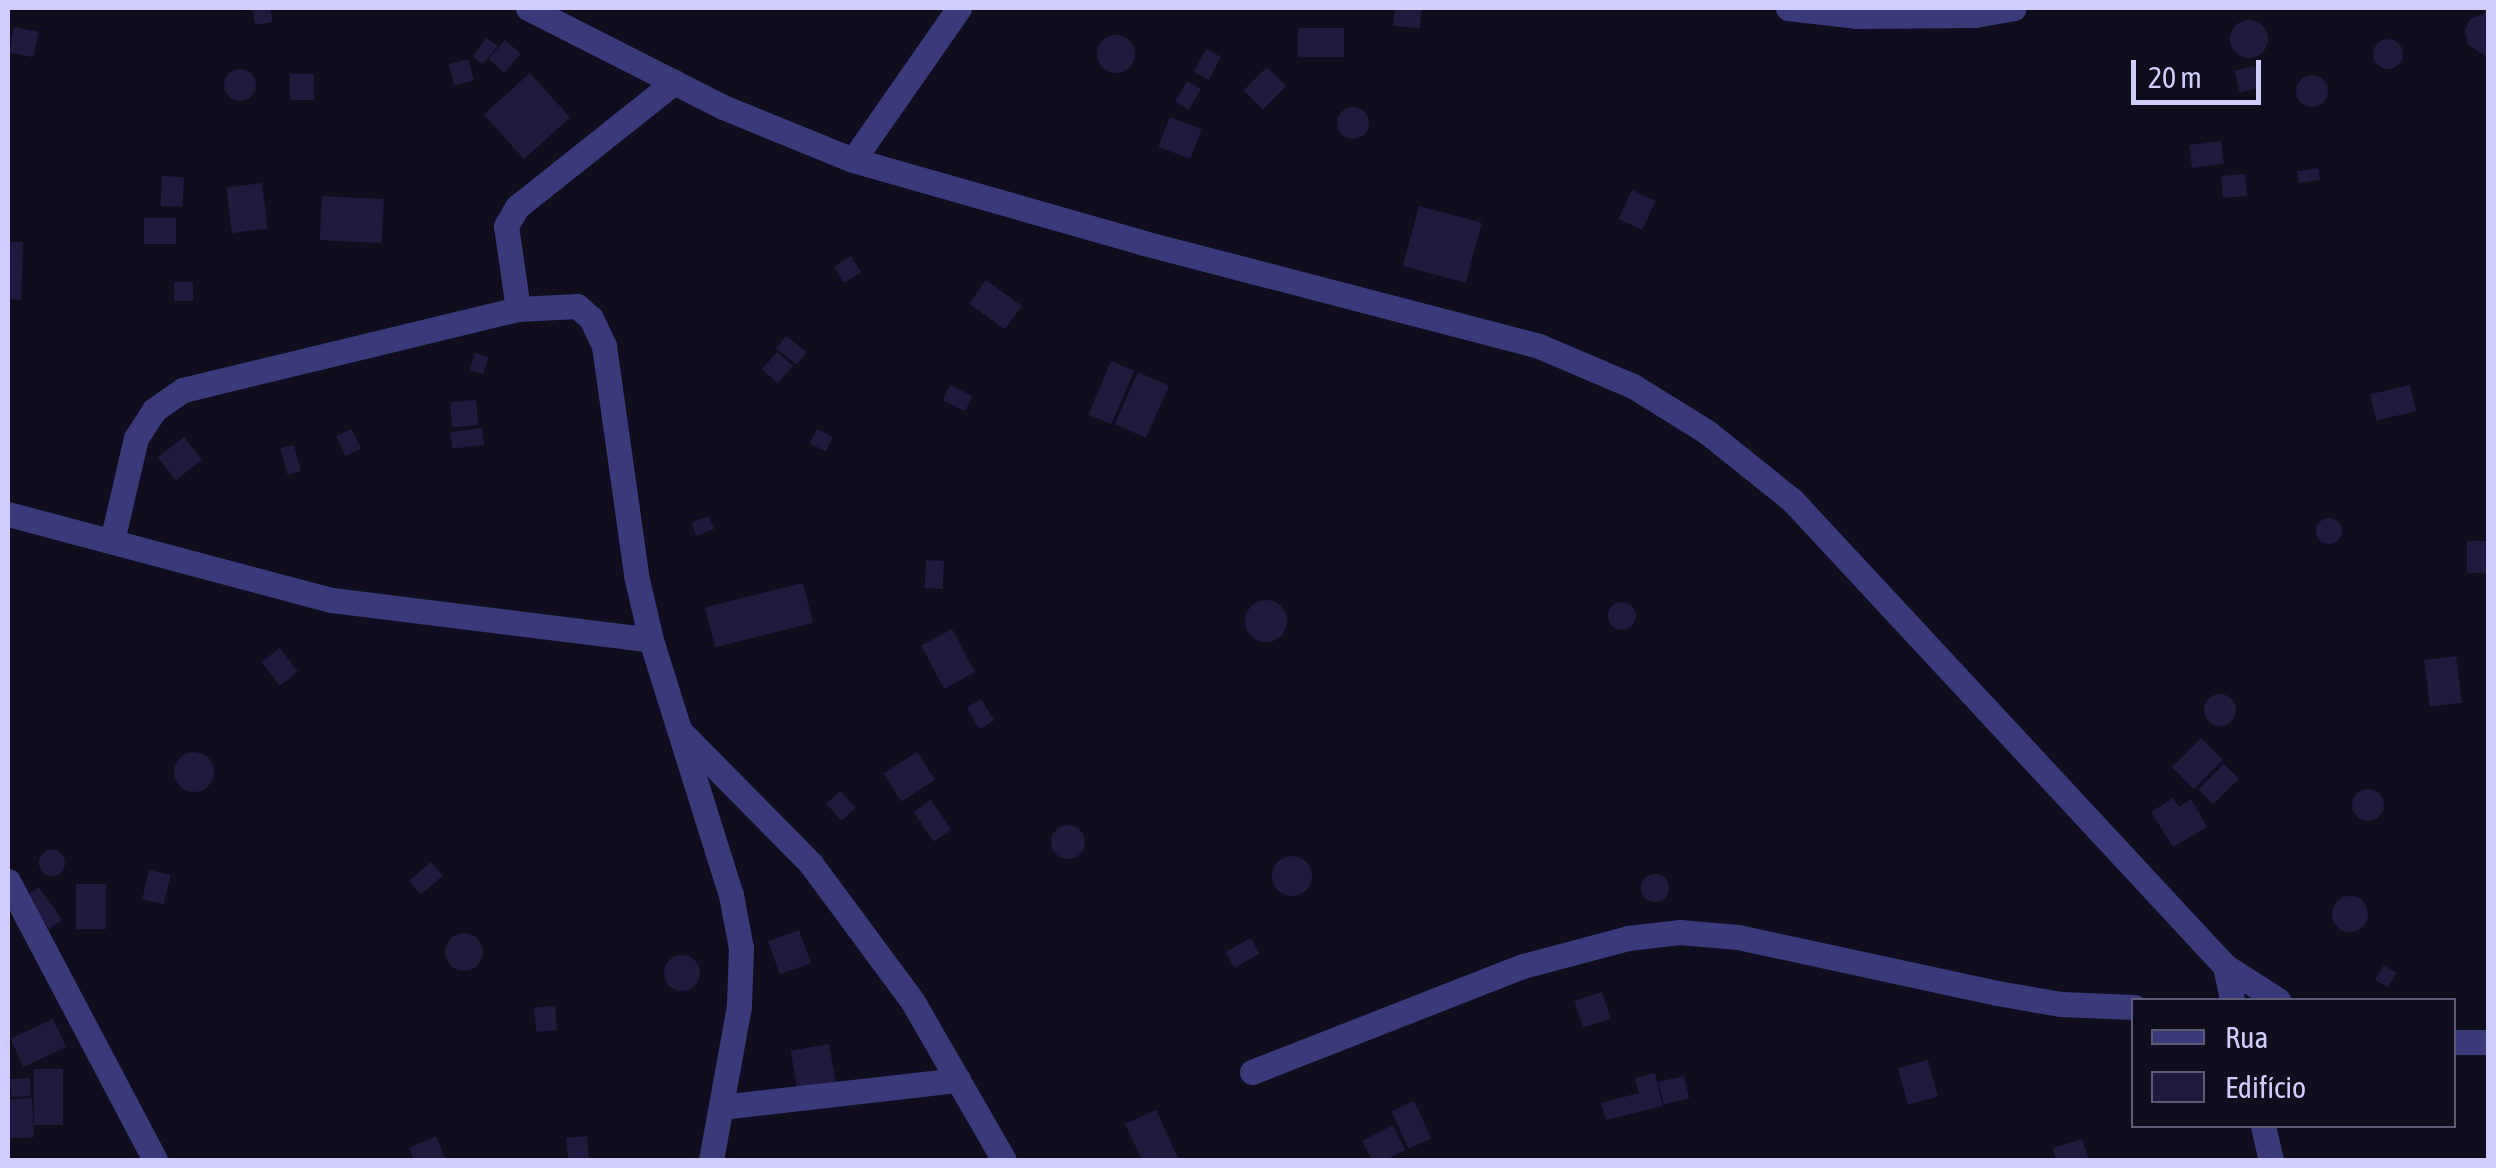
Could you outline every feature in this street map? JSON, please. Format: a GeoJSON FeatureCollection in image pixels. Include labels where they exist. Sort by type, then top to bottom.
{"type":"FeatureCollection","features":[{"type":"Feature","properties":{"kind":"street"},"geometry":{"type":"LineString","coordinates":[[528,8],[674,82],[853,160],[1539,346],[1632,386],[1707,432],[1792,500],[2224,966],[2275,998]]}},
{"type":"Feature","properties":{"kind":"street"},"geometry":{"type":"LineString","coordinates":[[853,160],[958,8]]}},
{"type":"Feature","properties":{"kind":"street"},"geometry":{"type":"LineString","coordinates":[[1788,8],[1876,16],[1975,15],[2013,8]]}},
{"type":"Feature","properties":{"kind":"street"},"geometry":{"type":"LineString","coordinates":[[518,309],[506,226],[517,207],[674,82]]}},
{"type":"Feature","properties":{"kind":"street"},"geometry":{"type":"LineString","coordinates":[[112,542],[136,438],[154,410],[183,390],[518,309],[577,306],[591,318],[604,346],[636,575],[651,640],[731,895],[742,948],[739,1006],[711,1160]]}},
{"type":"Feature","properties":{"kind":"street"},"geometry":{"type":"LineString","coordinates":[[8,514],[332,600],[651,640]]}},
{"type":"Feature","properties":{"kind":"street"},"geometry":{"type":"LineString","coordinates":[[679,729],[812,864],[913,1002],[1004,1160]]}},
{"type":"Feature","properties":{"kind":"street"},"geometry":{"type":"LineString","coordinates":[[8,882],[156,1160]]}},
{"type":"Feature","properties":{"kind":"street"},"geometry":{"type":"LineString","coordinates":[[1252,1072],[1523,966],[1628,938],[1679,932],[1738,937],[1996,994],[2061,1004],[2131,1007]]}},
{"type":"Feature","properties":{"kind":"street"},"geometry":{"type":"LineString","coordinates":[[2224,966],[2232,998]]}},
{"type":"Feature","properties":{"kind":"street"},"geometry":{"type":"LineString","coordinates":[[2456,1042],[2488,1042]]}},
{"type":"Feature","properties":{"kind":"street"},"geometry":{"type":"LineString","coordinates":[[721,1108],[958,1080]]}},
{"type":"Feature","properties":{"kind":"street"},"geometry":{"type":"LineString","coordinates":[[2263,1128],[2271,1160]]}},
{"type":"Feature","properties":{"kind":"building"},"geometry":{"type":"Polygon","coordinates":[[[252,8],[270,8],[273,22],[255,25],[252,8]]]}},
{"type":"Feature","properties":{"kind":"building"},"geometry":{"type":"Polygon","coordinates":[[[1395,8],[1422,8],[1420,28],[1393,26],[1395,8]]]}},
{"type":"Feature","properties":{"kind":"building"},"geometry":{"type":"Polygon","coordinates":[[[2488,12],[2486,56],[2468,45],[2465,30],[2471,18],[2488,12]]]}},
{"type":"Feature","properties":{"kind":"building"},"geometry":{"type":"Polygon","coordinates":[[[2249,20],[2263,25],[2268,39],[2263,53],[2249,58],[2235,53],[2230,39],[2235,25],[2249,20]]]}},
{"type":"Feature","properties":{"kind":"building"},"geometry":{"type":"Polygon","coordinates":[[[14,27],[39,32],[34,57],[9,53],[14,27]]]}},
{"type":"Feature","properties":{"kind":"building"},"geometry":{"type":"Polygon","coordinates":[[[1298,28],[1344,28],[1344,57],[1298,57],[1298,28]]]}},
{"type":"Feature","properties":{"kind":"building"},"geometry":{"type":"Polygon","coordinates":[[[1116,35],[1130,40],[1135,54],[1130,68],[1116,73],[1102,68],[1097,54],[1102,40],[1116,35]]]}},
{"type":"Feature","properties":{"kind":"building"},"geometry":{"type":"Polygon","coordinates":[[[486,38],[498,46],[483,64],[473,57],[486,38]]]}},
{"type":"Feature","properties":{"kind":"building"},"geometry":{"type":"Polygon","coordinates":[[[2388,39],[2399,43],[2403,54],[2399,65],[2388,69],[2377,65],[2373,54],[2377,43],[2388,39]]]}},
{"type":"Feature","properties":{"kind":"building"},"geometry":{"type":"Polygon","coordinates":[[[505,40],[521,54],[504,73],[489,59],[505,40]]]}},
{"type":"Feature","properties":{"kind":"building"},"geometry":{"type":"Polygon","coordinates":[[[1206,49],[1221,57],[1209,80],[1194,72],[1206,49]]]}},
{"type":"Feature","properties":{"kind":"building"},"geometry":{"type":"Polygon","coordinates":[[[468,59],[474,80],[455,86],[449,65],[468,59]]]}},
{"type":"Feature","properties":{"kind":"building"},"geometry":{"type":"Polygon","coordinates":[[[2255,66],[2260,87],[2239,92],[2235,71],[2255,66]]]}},
{"type":"Feature","properties":{"kind":"building"},"geometry":{"type":"Polygon","coordinates":[[[1267,67],[1286,86],[1263,109],[1244,90],[1267,67]]]}},
{"type":"Feature","properties":{"kind":"building"},"geometry":{"type":"Polygon","coordinates":[[[240,69],[252,73],[256,85],[252,97],[240,101],[228,97],[224,85],[228,73],[240,69]]]}},
{"type":"Feature","properties":{"kind":"building"},"geometry":{"type":"Polygon","coordinates":[[[530,73],[570,118],[524,159],[484,114],[530,73]]]}},
{"type":"Feature","properties":{"kind":"building"},"geometry":{"type":"Polygon","coordinates":[[[290,74],[314,74],[314,100],[290,100],[290,74]]]}},
{"type":"Feature","properties":{"kind":"building"},"geometry":{"type":"Polygon","coordinates":[[[2312,75],[2323,80],[2328,91],[2323,102],[2312,107],[2301,102],[2296,91],[2301,80],[2312,75]]]}},
{"type":"Feature","properties":{"kind":"building"},"geometry":{"type":"Polygon","coordinates":[[[1187,81],[1201,89],[1189,110],[1175,102],[1187,81]]]}},
{"type":"Feature","properties":{"kind":"building"},"geometry":{"type":"Polygon","coordinates":[[[1353,107],[1365,111],[1369,123],[1365,135],[1353,139],[1341,135],[1337,123],[1341,111],[1353,107]]]}},
{"type":"Feature","properties":{"kind":"building"},"geometry":{"type":"Polygon","coordinates":[[[1170,117],[1202,129],[1190,159],[1159,147],[1170,117]]]}},
{"type":"Feature","properties":{"kind":"building"},"geometry":{"type":"Polygon","coordinates":[[[2221,141],[2224,164],[2192,168],[2189,145],[2221,141]]]}},
{"type":"Feature","properties":{"kind":"building"},"geometry":{"type":"Polygon","coordinates":[[[2318,168],[2320,180],[2299,183],[2297,171],[2318,168]]]}},
{"type":"Feature","properties":{"kind":"building"},"geometry":{"type":"Polygon","coordinates":[[[2245,174],[2247,196],[2223,198],[2221,176],[2245,174]]]}},
{"type":"Feature","properties":{"kind":"building"},"geometry":{"type":"Polygon","coordinates":[[[162,176],[184,177],[182,207],[160,206],[162,176]]]}},
{"type":"Feature","properties":{"kind":"building"},"geometry":{"type":"Polygon","coordinates":[[[262,183],[268,229],[232,233],[226,187],[262,183]]]}},
{"type":"Feature","properties":{"kind":"building"},"geometry":{"type":"Polygon","coordinates":[[[1632,190],[1656,201],[1642,230],[1618,219],[1632,190]]]}},
{"type":"Feature","properties":{"kind":"building"},"geometry":{"type":"Polygon","coordinates":[[[322,196],[384,199],[382,243],[320,240],[322,196]]]}},
{"type":"Feature","properties":{"kind":"building"},"geometry":{"type":"Polygon","coordinates":[[[1419,206],[1482,223],[1466,283],[1403,266],[1419,206]]]}},
{"type":"Feature","properties":{"kind":"building"},"geometry":{"type":"Polygon","coordinates":[[[144,218],[176,218],[176,244],[144,244],[144,218]]]}},
{"type":"Feature","properties":{"kind":"building"},"geometry":{"type":"Polygon","coordinates":[[[8,242],[23,242],[21,300],[8,299],[8,242]]]}},
{"type":"Feature","properties":{"kind":"building"},"geometry":{"type":"Polygon","coordinates":[[[851,256],[861,272],[844,283],[834,267],[851,256]]]}},
{"type":"Feature","properties":{"kind":"building"},"geometry":{"type":"Polygon","coordinates":[[[986,280],[1022,306],[1005,329],[969,303],[986,280]]]}},
{"type":"Feature","properties":{"kind":"building"},"geometry":{"type":"Polygon","coordinates":[[[174,282],[193,282],[193,301],[174,301],[174,282]]]}},
{"type":"Feature","properties":{"kind":"building"},"geometry":{"type":"Polygon","coordinates":[[[786,336],[807,352],[797,364],[776,349],[786,336]]]}},
{"type":"Feature","properties":{"kind":"building"},"geometry":{"type":"Polygon","coordinates":[[[777,352],[793,366],[778,383],[762,369],[777,352]]]}},
{"type":"Feature","properties":{"kind":"building"},"geometry":{"type":"Polygon","coordinates":[[[475,353],[488,357],[483,374],[470,370],[475,353]]]}},
{"type":"Feature","properties":{"kind":"building"},"geometry":{"type":"Polygon","coordinates":[[[1111,361],[1134,371],[1111,424],[1088,414],[1111,361]]]}},
{"type":"Feature","properties":{"kind":"building"},"geometry":{"type":"Polygon","coordinates":[[[1138,372],[1169,386],[1146,438],[1115,424],[1138,372]]]}},
{"type":"Feature","properties":{"kind":"building"},"geometry":{"type":"Polygon","coordinates":[[[950,385],[972,396],[965,411],[943,400],[950,385]]]}},
{"type":"Feature","properties":{"kind":"building"},"geometry":{"type":"Polygon","coordinates":[[[2410,385],[2416,411],[2376,421],[2370,394],[2410,385]]]}},
{"type":"Feature","properties":{"kind":"building"},"geometry":{"type":"Polygon","coordinates":[[[476,400],[478,425],[452,427],[450,402],[476,400]]]}},
{"type":"Feature","properties":{"kind":"building"},"geometry":{"type":"Polygon","coordinates":[[[482,428],[484,445],[452,449],[450,432],[482,428]]]}},
{"type":"Feature","properties":{"kind":"building"},"geometry":{"type":"Polygon","coordinates":[[[352,429],[361,449],[345,456],[336,436],[352,429]]]}},
{"type":"Feature","properties":{"kind":"building"},"geometry":{"type":"Polygon","coordinates":[[[817,429],[833,437],[826,451],[810,443],[817,429]]]}},
{"type":"Feature","properties":{"kind":"building"},"geometry":{"type":"Polygon","coordinates":[[[184,437],[202,460],[176,480],[158,457],[184,437]]]}},
{"type":"Feature","properties":{"kind":"building"},"geometry":{"type":"Polygon","coordinates":[[[294,445],[301,471],[287,475],[280,449],[294,445]]]}},
{"type":"Feature","properties":{"kind":"building"},"geometry":{"type":"Polygon","coordinates":[[[709,516],[714,529],[696,536],[691,523],[709,516]]]}},
{"type":"Feature","properties":{"kind":"building"},"geometry":{"type":"Polygon","coordinates":[[[2329,518],[2338,522],[2342,531],[2338,540],[2329,544],[2320,540],[2316,531],[2320,522],[2329,518]]]}},
{"type":"Feature","properties":{"kind":"building"},"geometry":{"type":"Polygon","coordinates":[[[2467,541],[2488,541],[2488,573],[2467,573],[2467,541]]]}},
{"type":"Feature","properties":{"kind":"building"},"geometry":{"type":"Polygon","coordinates":[[[926,560],[944,561],[943,589],[925,588],[926,560]]]}},
{"type":"Feature","properties":{"kind":"building"},"geometry":{"type":"Polygon","coordinates":[[[803,583],[813,623],[715,647],[705,607],[803,583]]]}},
{"type":"Feature","properties":{"kind":"building"},"geometry":{"type":"Polygon","coordinates":[[[1266,600],[1281,606],[1287,621],[1281,636],[1266,642],[1251,636],[1245,621],[1251,606],[1266,600]]]}},
{"type":"Feature","properties":{"kind":"building"},"geometry":{"type":"Polygon","coordinates":[[[1622,602],[1632,606],[1636,616],[1632,626],[1622,630],[1612,626],[1608,616],[1612,606],[1622,602]]]}},
{"type":"Feature","properties":{"kind":"building"},"geometry":{"type":"Polygon","coordinates":[[[952,629],[975,672],[944,689],[921,645],[952,629]]]}},
{"type":"Feature","properties":{"kind":"building"},"geometry":{"type":"Polygon","coordinates":[[[280,648],[298,672],[280,686],[262,662],[280,648]]]}},
{"type":"Feature","properties":{"kind":"building"},"geometry":{"type":"Polygon","coordinates":[[[2456,656],[2462,703],[2430,707],[2424,660],[2456,656]]]}},
{"type":"Feature","properties":{"kind":"building"},"geometry":{"type":"Polygon","coordinates":[[[2220,694],[2231,699],[2236,710],[2231,721],[2220,726],[2209,721],[2204,710],[2209,699],[2220,694]]]}},
{"type":"Feature","properties":{"kind":"building"},"geometry":{"type":"Polygon","coordinates":[[[981,699],[994,720],[980,729],[967,708],[981,699]]]}},
{"type":"Feature","properties":{"kind":"building"},"geometry":{"type":"Polygon","coordinates":[[[2201,738],[2223,760],[2194,789],[2172,767],[2201,738]]]}},
{"type":"Feature","properties":{"kind":"building"},"geometry":{"type":"Polygon","coordinates":[[[194,752],[208,758],[214,772],[208,786],[194,792],[180,786],[174,772],[180,758],[194,752]]]}},
{"type":"Feature","properties":{"kind":"building"},"geometry":{"type":"Polygon","coordinates":[[[917,752],[935,780],[901,801],[883,774],[917,752]]]}},
{"type":"Feature","properties":{"kind":"building"},"geometry":{"type":"Polygon","coordinates":[[[2224,764],[2239,779],[2213,804],[2199,789],[2224,764]]]}},
{"type":"Feature","properties":{"kind":"building"},"geometry":{"type":"Polygon","coordinates":[[[2368,789],[2379,794],[2384,805],[2379,816],[2368,821],[2357,816],[2352,805],[2357,794],[2368,789]]]}},
{"type":"Feature","properties":{"kind":"building"},"geometry":{"type":"Polygon","coordinates":[[[840,791],[856,808],[842,821],[826,804],[840,791]]]}},
{"type":"Feature","properties":{"kind":"building"},"geometry":{"type":"Polygon","coordinates":[[[2173,798],[2179,807],[2191,799],[2207,827],[2173,847],[2151,812],[2173,798]]]}},
{"type":"Feature","properties":{"kind":"building"},"geometry":{"type":"Polygon","coordinates":[[[931,800],[951,830],[934,842],[914,812],[931,800]]]}},
{"type":"Feature","properties":{"kind":"building"},"geometry":{"type":"Polygon","coordinates":[[[1068,825],[1080,830],[1085,842],[1080,854],[1068,859],[1056,854],[1051,842],[1056,830],[1068,825]]]}},
{"type":"Feature","properties":{"kind":"building"},"geometry":{"type":"Polygon","coordinates":[[[52,850],[61,854],[65,863],[61,872],[52,876],[43,872],[39,863],[43,854],[52,850]]]}},
{"type":"Feature","properties":{"kind":"building"},"geometry":{"type":"Polygon","coordinates":[[[1292,856],[1306,862],[1312,876],[1306,890],[1292,896],[1278,890],[1272,876],[1278,862],[1292,856]]]}},
{"type":"Feature","properties":{"kind":"building"},"geometry":{"type":"Polygon","coordinates":[[[431,862],[443,876],[421,895],[409,881],[431,862]]]}},
{"type":"Feature","properties":{"kind":"building"},"geometry":{"type":"Polygon","coordinates":[[[149,870],[170,875],[164,904],[142,899],[149,870]]]}},
{"type":"Feature","properties":{"kind":"building"},"geometry":{"type":"Polygon","coordinates":[[[1655,874],[1665,878],[1669,888],[1665,898],[1655,902],[1645,898],[1641,888],[1645,878],[1655,874]]]}},
{"type":"Feature","properties":{"kind":"building"},"geometry":{"type":"Polygon","coordinates":[[[76,884],[106,884],[106,929],[76,929],[76,884]]]}},
{"type":"Feature","properties":{"kind":"building"},"geometry":{"type":"Polygon","coordinates":[[[39,887],[62,920],[49,929],[26,896],[39,887]]]}},
{"type":"Feature","properties":{"kind":"building"},"geometry":{"type":"Polygon","coordinates":[[[2350,896],[2362,902],[2368,914],[2362,926],[2350,932],[2338,926],[2332,914],[2338,902],[2350,896]]]}},
{"type":"Feature","properties":{"kind":"building"},"geometry":{"type":"Polygon","coordinates":[[[799,930],[811,963],[780,974],[768,941],[799,930]]]}},
{"type":"Feature","properties":{"kind":"building"},"geometry":{"type":"Polygon","coordinates":[[[464,933],[478,938],[483,952],[478,966],[464,971],[450,966],[445,952],[450,938],[464,933]]]}},
{"type":"Feature","properties":{"kind":"building"},"geometry":{"type":"Polygon","coordinates":[[[1251,938],[1260,954],[1234,968],[1226,952],[1251,938]]]}},
{"type":"Feature","properties":{"kind":"building"},"geometry":{"type":"Polygon","coordinates":[[[682,955],[695,960],[700,973],[695,986],[682,991],[669,986],[664,973],[669,960],[682,955]]]}},
{"type":"Feature","properties":{"kind":"building"},"geometry":{"type":"Polygon","coordinates":[[[2384,965],[2397,973],[2388,987],[2375,979],[2384,965]]]}},
{"type":"Feature","properties":{"kind":"building"},"geometry":{"type":"Polygon","coordinates":[[[1602,992],[1611,1019],[1583,1028],[1574,1001],[1602,992]]]}},
{"type":"Feature","properties":{"kind":"building"},"geometry":{"type":"Polygon","coordinates":[[[555,1006],[557,1030],[536,1032],[534,1008],[555,1006]]]}},
{"type":"Feature","properties":{"kind":"building"},"geometry":{"type":"Polygon","coordinates":[[[53,1019],[66,1047],[24,1067],[10,1039],[53,1019]]]}},
{"type":"Feature","properties":{"kind":"building"},"geometry":{"type":"Polygon","coordinates":[[[829,1044],[836,1082],[797,1089],[791,1051],[829,1044]]]}},
{"type":"Feature","properties":{"kind":"building"},"geometry":{"type":"Polygon","coordinates":[[[1928,1060],[1938,1097],[1908,1105],[1898,1068],[1928,1060]]]}},
{"type":"Feature","properties":{"kind":"building"},"geometry":{"type":"Polygon","coordinates":[[[34,1069],[63,1069],[63,1125],[34,1125],[34,1069]]]}},
{"type":"Feature","properties":{"kind":"building"},"geometry":{"type":"Polygon","coordinates":[[[1655,1073],[1663,1106],[1606,1120],[1601,1103],[1639,1093],[1635,1078],[1655,1073]]]}},
{"type":"Feature","properties":{"kind":"building"},"geometry":{"type":"Polygon","coordinates":[[[1684,1076],[1689,1098],[1664,1104],[1659,1082],[1684,1076]]]}},
{"type":"Feature","properties":{"kind":"building"},"geometry":{"type":"Polygon","coordinates":[[[30,1078],[31,1096],[11,1097],[10,1079],[30,1078]]]}},
{"type":"Feature","properties":{"kind":"building"},"geometry":{"type":"Polygon","coordinates":[[[32,1098],[34,1137],[10,1138],[8,1099],[32,1098]]]}},
{"type":"Feature","properties":{"kind":"building"},"geometry":{"type":"Polygon","coordinates":[[[1414,1101],[1431,1138],[1409,1149],[1391,1112],[1414,1101]]]}},
{"type":"Feature","properties":{"kind":"building"},"geometry":{"type":"Polygon","coordinates":[[[1156,1110],[1179,1160],[1142,1160],[1125,1124],[1156,1110]]]}},
{"type":"Feature","properties":{"kind":"building"},"geometry":{"type":"Polygon","coordinates":[[[1393,1125],[1405,1150],[1385,1160],[1372,1160],[1362,1141],[1393,1125]]]}},
{"type":"Feature","properties":{"kind":"building"},"geometry":{"type":"Polygon","coordinates":[[[436,1136],[446,1160],[414,1160],[409,1148],[436,1136]]]}},
{"type":"Feature","properties":{"kind":"building"},"geometry":{"type":"Polygon","coordinates":[[[587,1136],[589,1158],[568,1160],[566,1138],[587,1136]]]}},
{"type":"Feature","properties":{"kind":"building"},"geometry":{"type":"Polygon","coordinates":[[[2082,1139],[2089,1160],[2056,1160],[2053,1148],[2082,1139]]]}}]}
